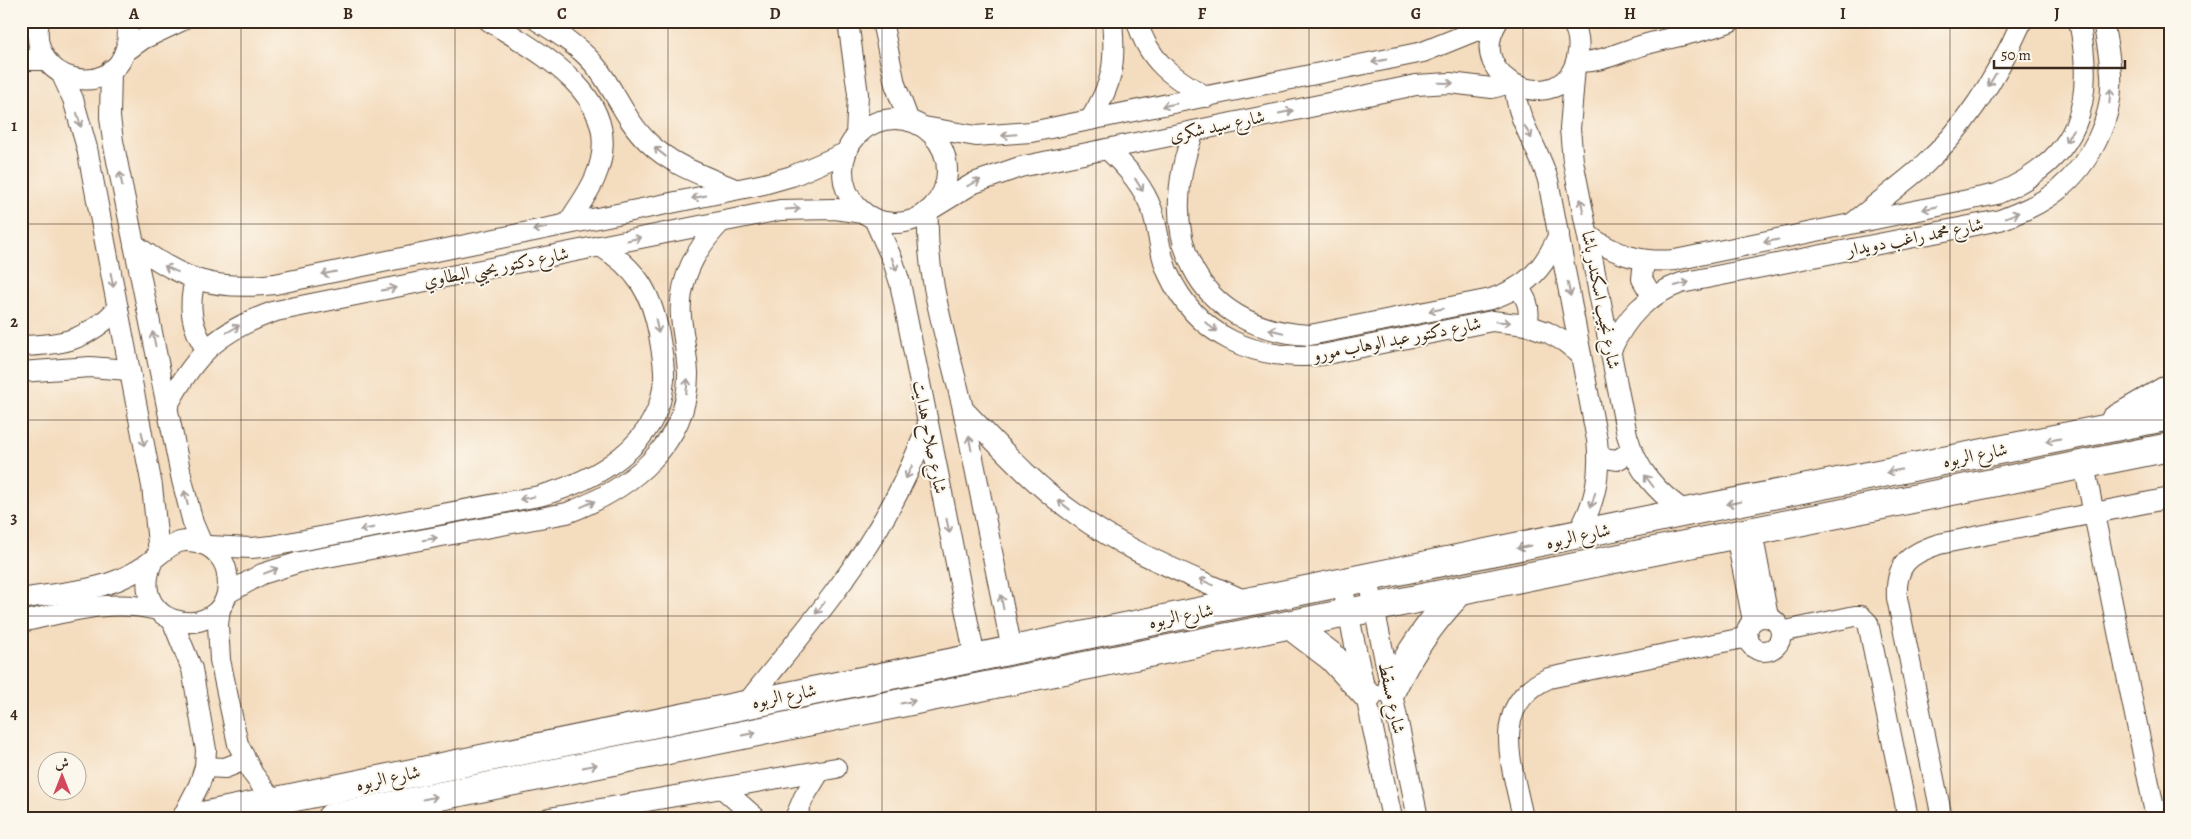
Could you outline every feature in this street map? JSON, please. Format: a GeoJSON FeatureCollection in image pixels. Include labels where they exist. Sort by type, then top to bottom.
{"type":"FeatureCollection","features":[{"type":"Feature","properties":{"kind":"street"},"geometry":{"type":"LineString","coordinates":[[21,27],[36,21]]}},
{"type":"Feature","properties":{"kind":"street"},"geometry":{"type":"LineString","coordinates":[[39,21],[38,40],[45,60],[62,75],[73,98],[87,148],[118,308],[156,512],[156,556],[148,572],[147,586],[150,599],[165,615],[192,670],[206,750],[205,768],[192,803],[182,818]]}},
{"type":"Feature","properties":{"kind":"street"},"geometry":{"type":"LineString","coordinates":[[125,52],[128,39],[126,21]]}},
{"type":"Feature","properties":{"kind":"street"},"geometry":{"type":"LineString","coordinates":[[62,75],[79,80],[96,78],[112,70],[125,52],[163,28],[181,21]]}},
{"type":"Feature","properties":{"kind":"street"},"geometry":{"type":"LineString","coordinates":[[489,21],[557,65],[571,77],[587,97],[599,120],[602,139],[601,158],[595,177],[567,224]]}},
{"type":"Feature","properties":{"kind":"street"},"geometry":{"type":"LineString","coordinates":[[538,21],[566,38],[583,52],[598,69],[620,108],[643,137],[666,157],[685,168],[735,189]]}},
{"type":"Feature","properties":{"kind":"street"},"geometry":{"type":"LineString","coordinates":[[848,21],[858,94],[856,135]]}},
{"type":"Feature","properties":{"kind":"street"},"geometry":{"type":"LineString","coordinates":[[882,21],[896,84],[916,124],[939,144],[947,165],[946,180],[942,195],[930,210],[916,219],[902,223],[888,223],[868,216],[853,203],[844,186],[842,166],[845,153],[856,135],[868,126],[880,121],[895,119],[916,124]]}},
{"type":"Feature","properties":{"kind":"street"},"geometry":{"type":"LineString","coordinates":[[1090,120],[1102,100],[1111,78],[1115,54],[1112,21]]}},
{"type":"Feature","properties":{"kind":"street"},"geometry":{"type":"LineString","coordinates":[[1137,21],[1146,47],[1163,67],[1184,84],[1206,97]]}},
{"type":"Feature","properties":{"kind":"street","name":"شارع نجيب اسكندر باشا"},"geometry":{"type":"LineString","coordinates":[[1571,21],[1579,37],[1570,130],[1572,161],[1632,450],[1641,470],[1653,486],[1668,501],[1686,512]]}},
{"type":"Feature","properties":{"kind":"street"},"geometry":{"type":"LineString","coordinates":[[1576,64],[1592,63],[1607,59],[1638,47],[1731,21]]}},
{"type":"Feature","properties":{"kind":"street"},"geometry":{"type":"LineString","coordinates":[[1850,224],[1923,165],[1955,133],[1982,97],[2006,58],[2022,21]]}},
{"type":"Feature","properties":{"kind":"street","name":"شارع محمد راغب دويدار"},"geometry":{"type":"LineString","coordinates":[[1589,236],[1624,256],[1644,260],[1675,260],[1997,194],[2022,183],[2044,168],[2067,140],[2076,125],[2084,99],[2087,73],[2079,21]]}},
{"type":"Feature","properties":{"kind":"street","name":"شارع محمد راغب دويدار"},"geometry":{"type":"LineString","coordinates":[[1611,350],[1620,329],[1634,311],[1652,296],[1680,283],[2000,220],[2031,208],[2064,184],[2081,167],[2098,139],[2108,108],[2112,76],[2103,21]]}},
{"type":"Feature","properties":{"kind":"street"},"geometry":{"type":"LineString","coordinates":[[1496,24],[1490,54],[1501,75],[1513,85]]}},
{"type":"Feature","properties":{"kind":"street","name":"شارع سيد شكرى"},"geometry":{"type":"LineString","coordinates":[[916,124],[976,136],[1004,136],[1423,52],[1496,24]]}},
{"type":"Feature","properties":{"kind":"street"},"geometry":{"type":"LineString","coordinates":[[1115,54],[1131,54],[1146,47]]}},
{"type":"Feature","properties":{"kind":"street"},"geometry":{"type":"LineString","coordinates":[[21,60],[45,60]]}},
{"type":"Feature","properties":{"kind":"street","name":"شارع سيد شكرى"},"geometry":{"type":"LineString","coordinates":[[930,210],[959,190],[997,174],[1107,149],[1416,85],[1450,83],[1492,88],[1513,85],[1528,90],[1542,90],[1555,86],[1566,78],[1576,64]]}},
{"type":"Feature","properties":{"kind":"street"},"geometry":{"type":"LineString","coordinates":[[112,70],[110,117],[186,502],[205,545],[222,560],[227,570],[218,643],[238,744],[244,760],[274,802]]}},
{"type":"Feature","properties":{"kind":"street","name":"شارع نجيب اسكندر باشا"},"geometry":{"type":"LineString","coordinates":[[1513,85],[1520,117],[1543,163],[1559,234],[1599,457],[1599,478],[1595,499],[1576,536]]}},
{"type":"Feature","properties":{"kind":"street"},"geometry":{"type":"LineString","coordinates":[[599,120],[620,108]]}},
{"type":"Feature","properties":{"kind":"street","name":"شارع دكتور عبد الوهاب مورو"},"geometry":{"type":"LineString","coordinates":[[1194,131],[1185,155],[1179,180],[1178,206],[1182,239],[1190,262],[1202,284],[1219,302],[1238,317],[1261,328],[1285,334],[1310,335],[1491,299],[1518,288],[1536,273],[1550,255],[1559,234]]}},
{"type":"Feature","properties":{"kind":"street","name":"شارع دكتور عبد الوهاب مورو"},"geometry":{"type":"LineString","coordinates":[[1107,149],[1134,177],[1152,211],[1168,272],[1181,296],[1198,316],[1219,333],[1242,346],[1268,354],[1295,358],[1322,356],[1492,321],[1527,325],[1547,332],[1565,342],[1581,355]]}},
{"type":"Feature","properties":{"kind":"street","name":"شارع دكتور يحيي البطاوي"},"geometry":{"type":"LineString","coordinates":[[134,244],[162,266],[195,280],[221,286],[248,287],[275,284],[792,176],[845,153]]}},
{"type":"Feature","properties":{"kind":"street"},"geometry":{"type":"LineString","coordinates":[[1152,211],[1164,203],[1178,206]]}},
{"type":"Feature","properties":{"kind":"street","name":"شارع دكتور يحيي البطاوي"},"geometry":{"type":"LineString","coordinates":[[168,405],[184,375],[206,349],[227,332],[251,319],[276,310],[780,210],[835,209],[868,216]]}},
{"type":"Feature","properties":{"kind":"street","name":"شارع صلاح هدايت"},"geometry":{"type":"LineString","coordinates":[[930,210],[927,238],[930,265],[963,409],[1012,650]]}},
{"type":"Feature","properties":{"kind":"street","name":"شارع صلاح هدايت"},"geometry":{"type":"LineString","coordinates":[[868,216],[893,261],[900,283],[927,427],[975,658]]}},
{"type":"Feature","properties":{"kind":"street"},"geometry":{"type":"LineString","coordinates":[[21,622],[102,605],[139,606],[185,623],[198,622],[210,616],[224,600],[262,574],[300,562],[567,513],[601,499],[626,484],[643,470],[668,442],[680,417],[688,376],[681,315],[682,293],[687,273],[696,254],[707,237],[721,222]]}},
{"type":"Feature","properties":{"kind":"street"},"geometry":{"type":"LineString","coordinates":[[21,599],[117,580],[179,542],[251,548],[303,541],[539,496],[562,490],[596,474],[612,464],[640,439],[652,421],[660,401],[664,380],[663,358],[650,299],[629,268],[600,246]]}},
{"type":"Feature","properties":{"kind":"street"},"geometry":{"type":"LineString","coordinates":[[1644,260],[1642,279],[1652,296]]}},
{"type":"Feature","properties":{"kind":"street"},"geometry":{"type":"LineString","coordinates":[[195,280],[190,309],[198,337],[206,349]]}},
{"type":"Feature","properties":{"kind":"street"},"geometry":{"type":"LineString","coordinates":[[1518,288],[1529,305],[1530,315],[1527,325]]}},
{"type":"Feature","properties":{"kind":"street"},"geometry":{"type":"LineString","coordinates":[[650,299],[682,293]]}},
{"type":"Feature","properties":{"kind":"street"},"geometry":{"type":"LineString","coordinates":[[21,346],[64,343],[84,336],[103,324],[118,308]]}},
{"type":"Feature","properties":{"kind":"street"},"geometry":{"type":"LineString","coordinates":[[21,372],[90,367],[129,370]]}},
{"type":"Feature","properties":{"kind":"street"},"geometry":{"type":"LineString","coordinates":[[2094,432],[2170,388]]}},
{"type":"Feature","properties":{"kind":"street"},"geometry":{"type":"LineString","coordinates":[[963,409],[1046,491],[1078,516],[1111,537],[1146,555],[1250,603]]}},
{"type":"Feature","properties":{"kind":"street","name":"شارع الربوه"},"geometry":{"type":"LineString","coordinates":[[193,818],[1250,603],[1686,512],[2170,416]]}},
{"type":"Feature","properties":{"kind":"street"},"geometry":{"type":"LineString","coordinates":[[746,704],[855,563],[877,531],[900,489],[927,427]]}},
{"type":"Feature","properties":{"kind":"street","name":"شارع الربوه"},"geometry":{"type":"LineString","coordinates":[[331,818],[2170,447]]}},
{"type":"Feature","properties":{"kind":"street"},"geometry":{"type":"LineString","coordinates":[[1599,457],[1617,460],[1632,450]]}},
{"type":"Feature","properties":{"kind":"street"},"geometry":{"type":"LineString","coordinates":[[2084,465],[2156,818]]}},
{"type":"Feature","properties":{"kind":"street"},"geometry":{"type":"LineString","coordinates":[[1942,818],[1897,598],[1896,580],[1904,562],[1919,551],[1939,544],[2170,498]]}},
{"type":"Feature","properties":{"kind":"street"},"geometry":{"type":"LineString","coordinates":[[1523,818],[1508,732],[1517,704],[1531,688],[1550,678],[1756,625],[1777,622],[1781,632],[1776,646],[1768,650],[1754,647],[1756,625],[1744,534]]}},
{"type":"Feature","properties":{"kind":"street","name":"شارع مسقط"},"geometry":{"type":"LineString","coordinates":[[1355,581],[1379,694],[1418,818]]}},
{"type":"Feature","properties":{"kind":"street"},"geometry":{"type":"LineString","coordinates":[[1290,625],[1379,694],[1404,663],[1420,637],[1461,590]]}},
{"type":"Feature","properties":{"kind":"street"},"geometry":{"type":"LineString","coordinates":[[1781,632],[1856,616],[1861,616],[1868,622],[1908,818]]}},
{"type":"Feature","properties":{"kind":"street","name":"شارع مسقط"},"geometry":{"type":"LineString","coordinates":[[1379,694],[1392,818]]}},
{"type":"Feature","properties":{"kind":"street"},"geometry":{"type":"LineString","coordinates":[[638,726],[644,755]]}},
{"type":"Feature","properties":{"kind":"street"},"geometry":{"type":"LineString","coordinates":[[205,768],[225,768],[244,760]]}},
{"type":"Feature","properties":{"kind":"street"},"geometry":{"type":"LineString","coordinates":[[549,818],[582,815],[828,770],[804,797],[795,818]]}},
{"type":"Feature","properties":{"kind":"street"},"geometry":{"type":"LineString","coordinates":[[366,782],[371,810]]}},
{"type":"Feature","properties":{"kind":"street"},"geometry":{"type":"LineString","coordinates":[[722,788],[756,818]]}}]}
